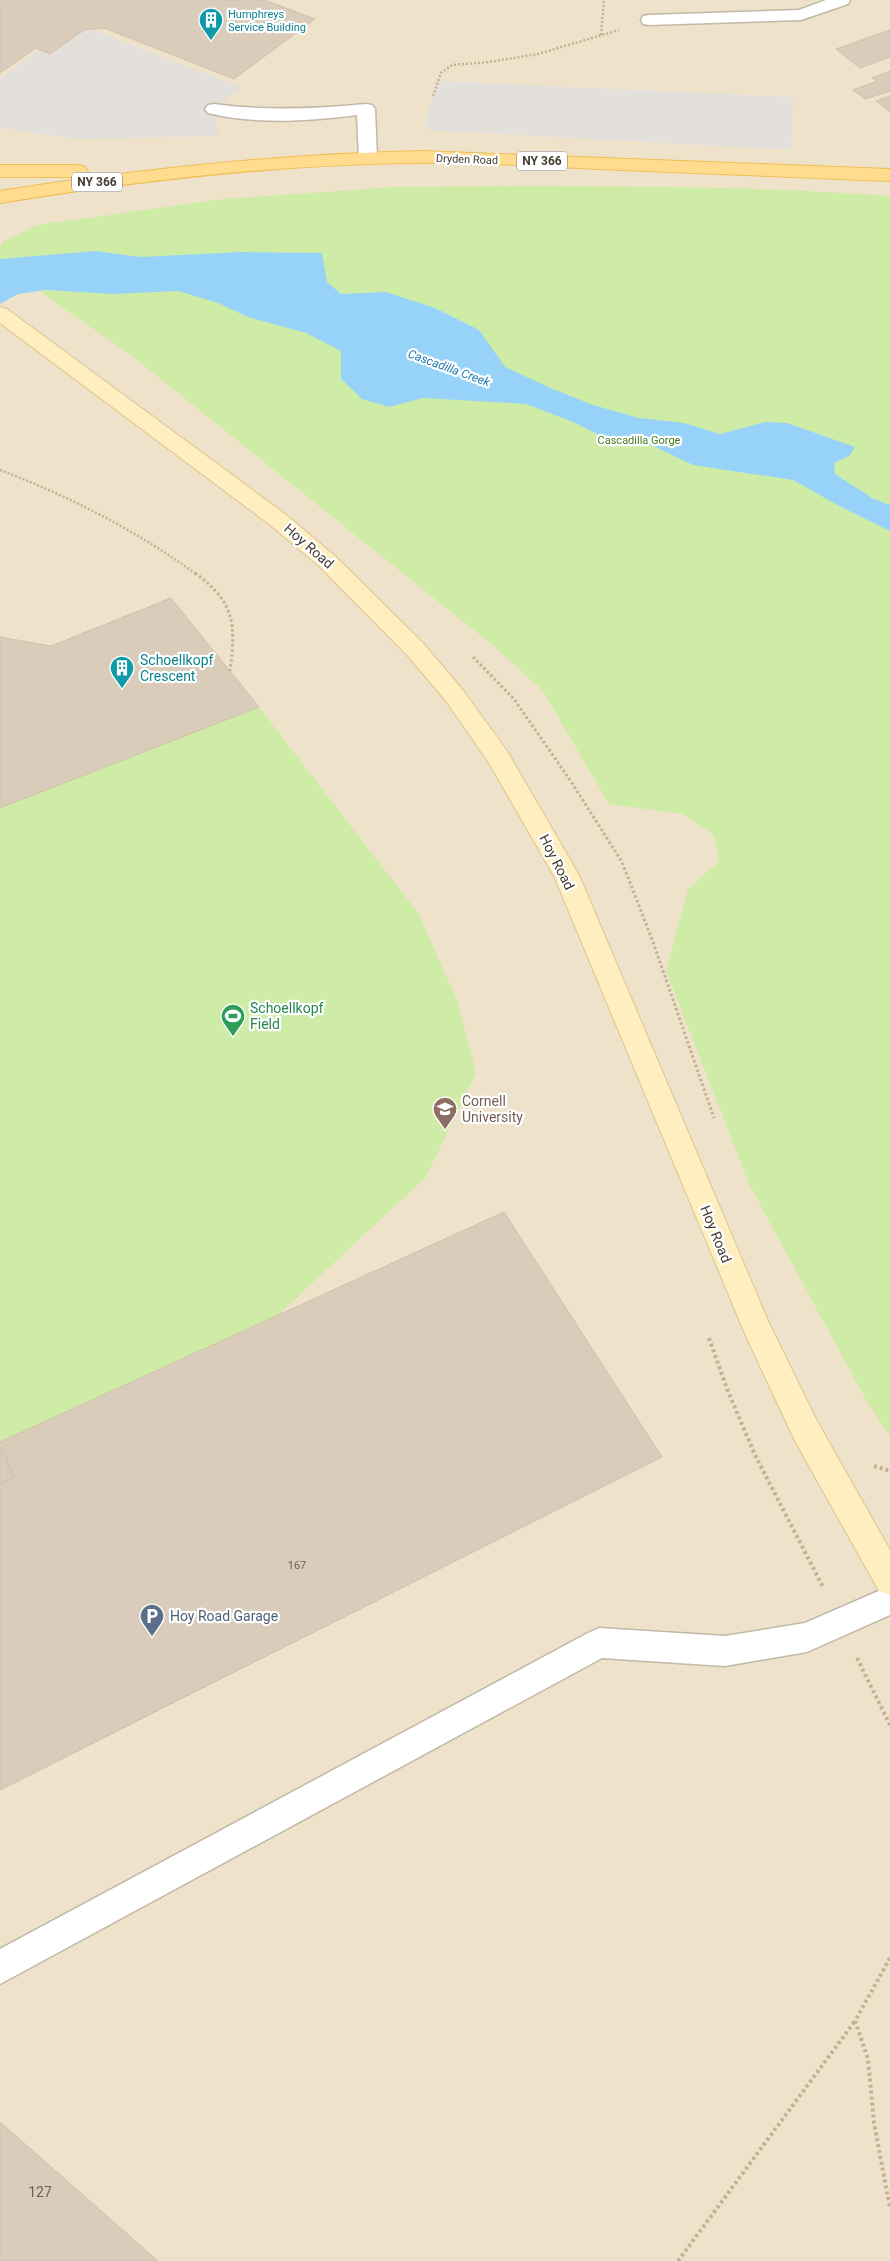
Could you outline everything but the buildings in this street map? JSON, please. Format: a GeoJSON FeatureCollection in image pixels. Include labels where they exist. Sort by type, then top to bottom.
{"type":"FeatureCollection","features":[{"type":"Feature","properties":{"kind":"main road","name":"Dryden Road"},"geometry":{"type":"LineString","coordinates":[[0,197],[194,170],[368,158],[422,157],[535,160],[890,175]]}},
{"type":"Feature","properties":{"kind":"main road","name":"Dryden Road"},"geometry":{"type":"LineString","coordinates":[[0,171],[194,170]]}},
{"type":"Feature","properties":{"kind":"street","name":"Hoy Road"},"geometry":{"type":"LineString","coordinates":[[0,313],[277,519],[326,560],[415,649],[454,695],[498,756],[566,875],[755,1325],[806,1431],[890,1580]]}},
{"type":"Feature","properties":{"kind":"lane"},"geometry":{"type":"LineString","coordinates":[[782,0],[801,15]]}},
{"type":"Feature","properties":{"kind":"lane"},"geometry":{"type":"LineString","coordinates":[[649,20],[801,15],[842,0]]}},
{"type":"Feature","properties":{"kind":"lane"},"geometry":{"type":"LineString","coordinates":[[214,109],[243,114],[283,116],[366,109],[368,158]]}},
{"type":"Feature","properties":{"kind":"lane"},"geometry":{"type":"LineString","coordinates":[[0,1967],[599,1643],[725,1651],[807,1637],[890,1600]]}},
{"type":"Feature","properties":{"kind":"path"},"geometry":{"type":"LineString","coordinates":[[601,35],[604,0]]}},
{"type":"Feature","properties":{"kind":"path"},"geometry":{"type":"LineString","coordinates":[[433,96],[441,72],[452,65],[489,62],[538,54],[636,26],[649,20]]}},
{"type":"Feature","properties":{"kind":"path"},"geometry":{"type":"LineString","coordinates":[[0,470],[64,494],[107,517],[176,559],[215,588],[231,612],[233,636],[230,671]]}},
{"type":"Feature","properties":{"kind":"path"},"geometry":{"type":"LineString","coordinates":[[709,1338],[727,1389],[752,1449],[890,1725]]}},
{"type":"Feature","properties":{"kind":"path"},"geometry":{"type":"LineString","coordinates":[[876,1473],[871,1465],[890,1471]]}},
{"type":"Feature","properties":{"kind":"path"},"geometry":{"type":"LineString","coordinates":[[678,2261],[855,2021],[890,1958]]}},
{"type":"Feature","properties":{"kind":"path"},"geometry":{"type":"LineString","coordinates":[[855,2021],[868,2059],[874,2123],[890,2208]]}},
{"type":"Feature","properties":{"kind":"shaded area","name":"Cornell University"},"geometry":{"type":"Polygon","coordinates":[[[0,0],[890,0],[890,2261],[0,2261],[0,0]]]}},
{"type":"Feature","properties":{"kind":"shaded area"},"geometry":{"type":"Polygon","coordinates":[[[75,23],[241,87],[214,109],[219,136],[78,139],[0,128],[0,79],[75,23]]]}},
{"type":"Feature","properties":{"kind":"shaded area"},"geometry":{"type":"Polygon","coordinates":[[[437,81],[794,97],[791,150],[426,130],[426,118],[437,81]]]}},
{"type":"Feature","properties":{"kind":"green space","name":"Cascadilla Gorge"},"geometry":{"type":"Polygon","coordinates":[[[581,186],[767,189],[890,196],[890,1437],[865,1398],[750,1186],[666,971],[688,889],[719,861],[714,835],[683,814],[609,804],[543,691],[496,648],[127,352],[67,311],[0,261],[0,248],[4,241],[37,225],[223,199],[395,187],[581,186]]]}},
{"type":"Feature","properties":{"kind":"green space","name":"Schoellkopf Field"},"geometry":{"type":"Polygon","coordinates":[[[171,598],[259,707],[418,913],[458,1002],[476,1073],[426,1177],[277,1316],[0,1442],[0,637],[51,646],[171,598]]]}},
{"type":"Feature","properties":{"kind":"water","name":"Cascadilla Creek"},"geometry":{"type":"Polygon","coordinates":[[[95,251],[141,257],[241,252],[322,253],[327,282],[341,294],[386,292],[435,308],[479,330],[505,367],[593,405],[639,418],[684,423],[720,434],[766,422],[787,423],[855,447],[849,456],[834,463],[835,474],[872,498],[890,505],[890,531],[843,508],[793,480],[693,465],[653,446],[603,437],[573,422],[526,404],[423,398],[389,407],[362,399],[341,379],[341,351],[306,333],[248,317],[218,303],[178,291],[113,294],[46,290],[18,294],[0,304],[0,259],[95,251]]]}},
{"type":"Feature","properties":{"kind":"place","name":"Humphreys Service Building"},"geometry":{"type":"Point","coordinates":[211,41]}},
{"type":"Feature","properties":{"kind":"place","name":"Schoellkopf Crescent"},"geometry":{"type":"Point","coordinates":[122,689]}},
{"type":"Feature","properties":{"kind":"place","name":"Schoellkopf Field"},"geometry":{"type":"Point","coordinates":[233,1037]}},
{"type":"Feature","properties":{"kind":"place","name":"Cornell University"},"geometry":{"type":"Point","coordinates":[445,1130]}},
{"type":"Feature","properties":{"kind":"place","name":"Hoy Road Garage"},"geometry":{"type":"Point","coordinates":[152,1637]}}]}
